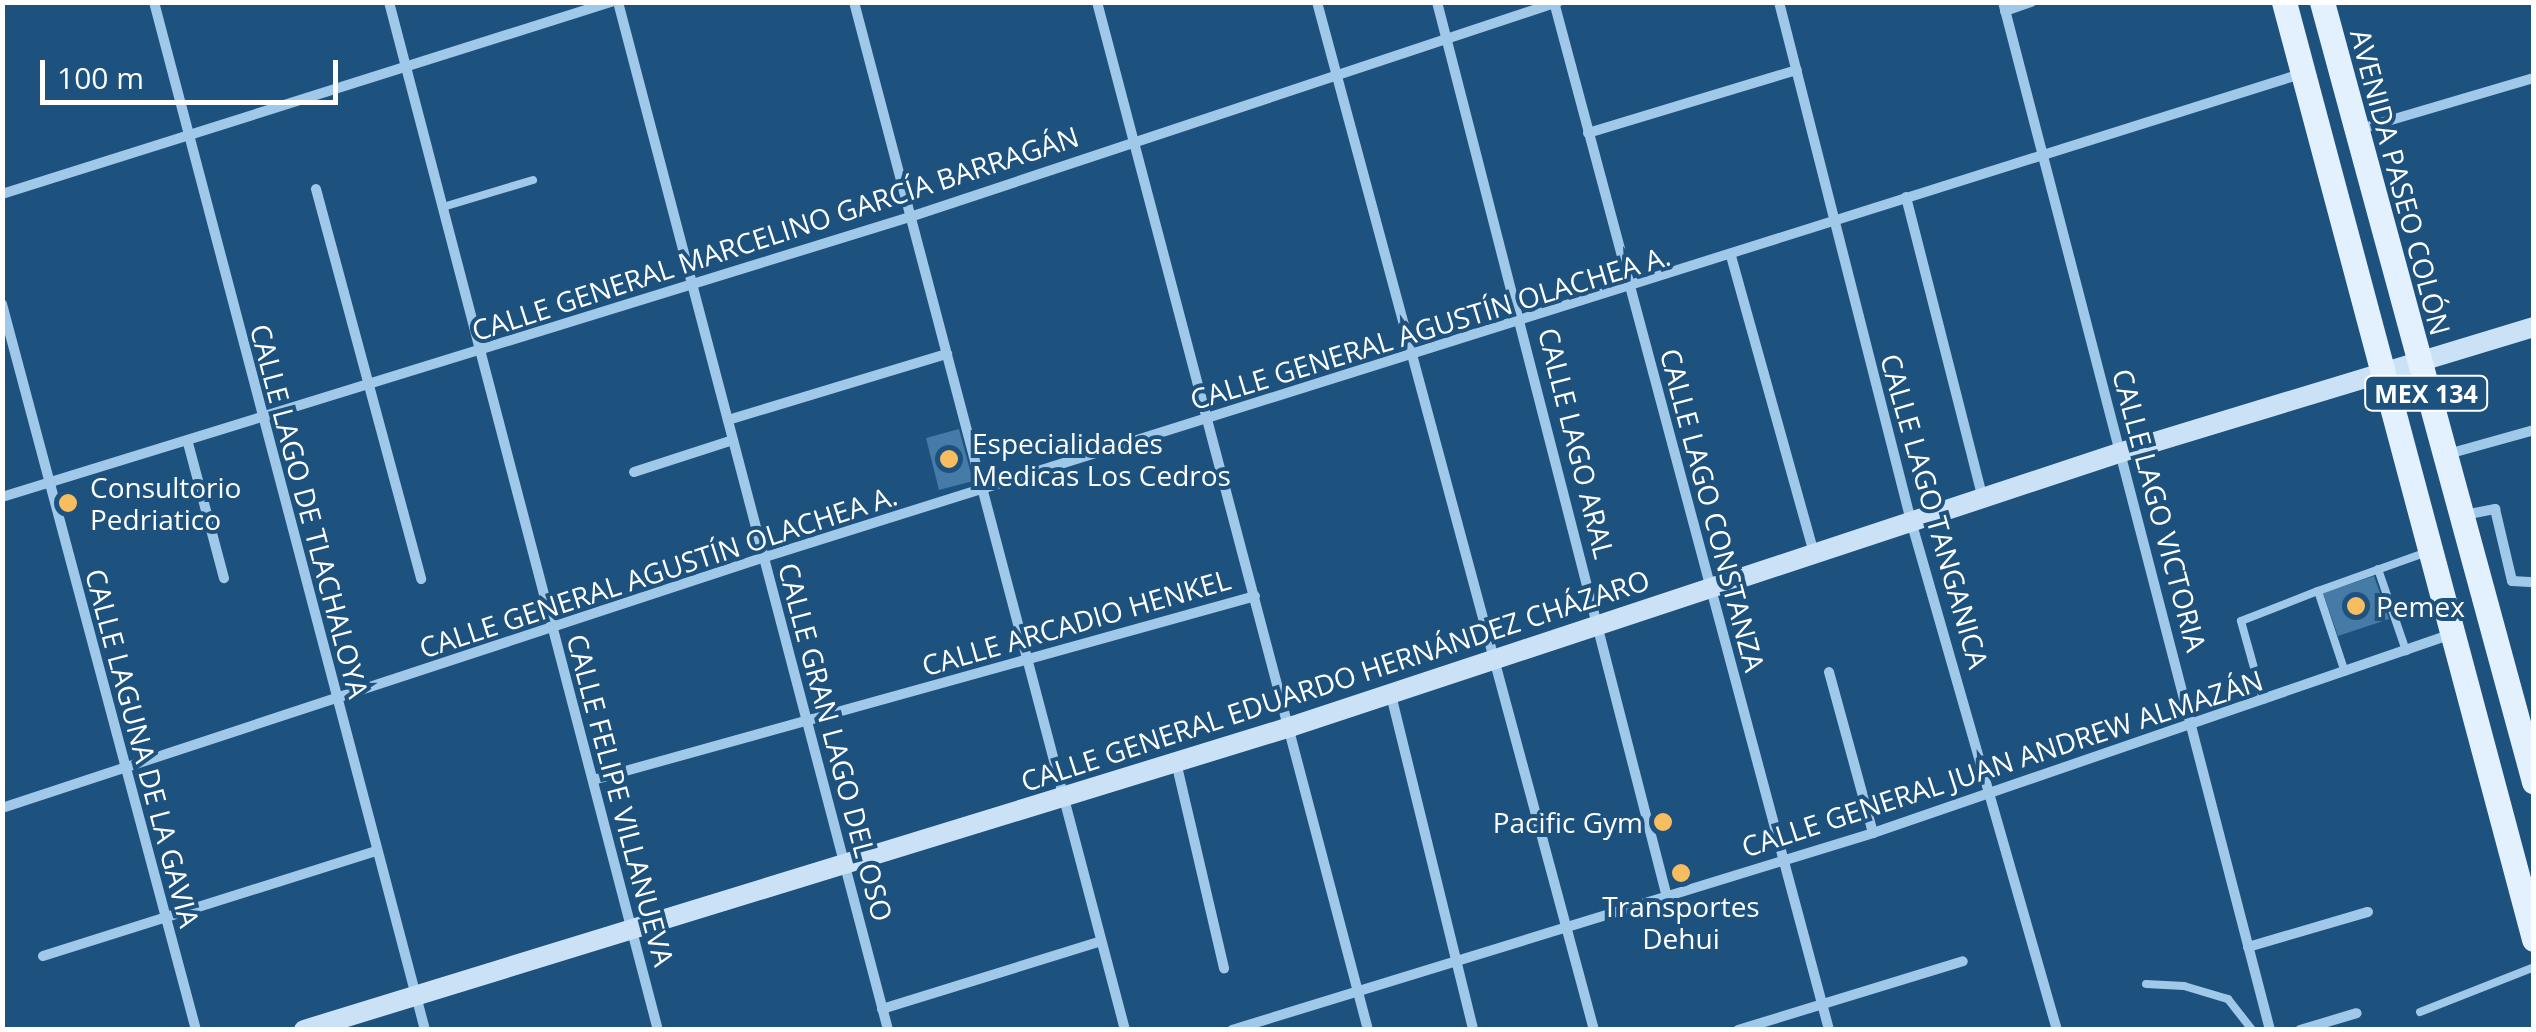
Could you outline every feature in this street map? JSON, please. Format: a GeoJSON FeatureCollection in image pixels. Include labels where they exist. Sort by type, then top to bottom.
{"type":"FeatureCollection","features":[{"type":"Feature","properties":{"kind":"main road","name":"MEX 134"},"geometry":{"type":"LineString","coordinates":[[2284,2],[2380,374],[2534,939]]}},
{"type":"Feature","properties":{"kind":"main road","name":"AVENIDA PASEO COLÓN"},"geometry":{"type":"LineString","coordinates":[[2322,2],[2532,768]]}},
{"type":"Feature","properties":{"kind":"main road","name":"CALLE GENERAL EDUARDO HERNÁNDEZ CHÁZARO"},"geometry":{"type":"LineString","coordinates":[[304,1030],[1290,727],[2122,452],[2534,327]]}},
{"type":"Feature","properties":{"kind":"street","name":"CALLE LAGO DE TLACHALOYA"},"geometry":{"type":"LineString","coordinates":[[154,2],[425,1030]]}},
{"type":"Feature","properties":{"kind":"street","name":"CALLE FELIPE VILLANUEVA"},"geometry":{"type":"LineString","coordinates":[[389,2],[658,1030]]}},
{"type":"Feature","properties":{"kind":"street"},"geometry":{"type":"LineString","coordinates":[[2,194],[189,139],[614,2]]}},
{"type":"Feature","properties":{"kind":"street","name":"CALLE GRAN LAGO DEL OSO"},"geometry":{"type":"LineString","coordinates":[[614,2],[888,1030]]}},
{"type":"Feature","properties":{"kind":"street"},"geometry":{"type":"LineString","coordinates":[[854,2],[1125,1030]]}},
{"type":"Feature","properties":{"kind":"street"},"geometry":{"type":"LineString","coordinates":[[1097,2],[1256,596]]}},
{"type":"Feature","properties":{"kind":"street"},"geometry":{"type":"LineString","coordinates":[[1317,2],[1594,1030]]}},
{"type":"Feature","properties":{"kind":"street","name":"CALLE LAGO ARAL"},"geometry":{"type":"LineString","coordinates":[[1437,2],[1523,321],[1666,896]]}},
{"type":"Feature","properties":{"kind":"street","name":"CALLE LAGO TANGANICA"},"geometry":{"type":"LineString","coordinates":[[1779,2],[1910,521],[1993,794],[2057,1030]]}},
{"type":"Feature","properties":{"kind":"street"},"geometry":{"type":"LineString","coordinates":[[2004,7],[2031,2]]}},
{"type":"Feature","properties":{"kind":"street","name":"CALLE GENERAL MARCELINO GARCÍA BARRAGÁN"},"geometry":{"type":"LineString","coordinates":[[2,497],[188,443],[910,217],[1556,3]]}},
{"type":"Feature","properties":{"kind":"street","name":"CALLE LAGO CONSTANZA"},"geometry":{"type":"LineString","coordinates":[[1556,3],[1829,1030]]}},
{"type":"Feature","properties":{"kind":"street","name":"CALLE LAGO VICTORIA"},"geometry":{"type":"LineString","coordinates":[[2004,7],[2194,724],[2270,1030]]}},
{"type":"Feature","properties":{"kind":"street"},"geometry":{"type":"LineString","coordinates":[[1588,132],[1796,70]]}},
{"type":"Feature","properties":{"kind":"street","name":"CALLE GENERAL AGUSTÍN OLACHEA A."},"geometry":{"type":"LineString","coordinates":[[2,808],[554,630],[765,557],[1629,289],[2043,151],[2301,74]]}},
{"type":"Feature","properties":{"kind":"street"},"geometry":{"type":"LineString","coordinates":[[2355,131],[2534,78]]}},
{"type":"Feature","properties":{"kind":"street"},"geometry":{"type":"LineString","coordinates":[[316,189],[421,580]]}},
{"type":"Feature","properties":{"kind":"street"},"geometry":{"type":"LineString","coordinates":[[1906,197],[1983,498]]}},
{"type":"Feature","properties":{"kind":"street"},"geometry":{"type":"LineString","coordinates":[[1731,256],[1814,553]]}},
{"type":"Feature","properties":{"kind":"street","name":"CALLE LAGUNA DE LA GAVIA"},"geometry":{"type":"LineString","coordinates":[[2,304],[196,1030]]}},
{"type":"Feature","properties":{"kind":"street"},"geometry":{"type":"LineString","coordinates":[[728,420],[947,354]]}},
{"type":"Feature","properties":{"kind":"street"},"geometry":{"type":"LineString","coordinates":[[2444,455],[2534,430]]}},
{"type":"Feature","properties":{"kind":"street"},"geometry":{"type":"LineString","coordinates":[[634,472],[733,440]]}},
{"type":"Feature","properties":{"kind":"street"},"geometry":{"type":"LineString","coordinates":[[188,443],[224,578]]}},
{"type":"Feature","properties":{"kind":"street"},"geometry":{"type":"LineString","coordinates":[[2462,515],[2497,512],[2512,580],[2531,583]]}},
{"type":"Feature","properties":{"kind":"street","name":"CALLE ARCADIO HENKEL"},"geometry":{"type":"LineString","coordinates":[[593,780],[1256,596],[1368,1030]]}},
{"type":"Feature","properties":{"kind":"street","name":"CALLE GENERAL JUAN ANDREW ALMAZÁN"},"geometry":{"type":"LineString","coordinates":[[1232,1030],[1993,794],[2450,634]]}},
{"type":"Feature","properties":{"kind":"street"},"geometry":{"type":"LineString","coordinates":[[1829,672],[1873,833]]}},
{"type":"Feature","properties":{"kind":"street"},"geometry":{"type":"LineString","coordinates":[[1390,694],[1473,1030]]}},
{"type":"Feature","properties":{"kind":"street"},"geometry":{"type":"LineString","coordinates":[[1176,762],[1224,968]]}},
{"type":"Feature","properties":{"kind":"street"},"geometry":{"type":"LineString","coordinates":[[43,956],[377,851]]}},
{"type":"Feature","properties":{"kind":"street"},"geometry":{"type":"LineString","coordinates":[[2248,948],[2368,912]]}},
{"type":"Feature","properties":{"kind":"street"},"geometry":{"type":"LineString","coordinates":[[882,1009],[1102,941]]}},
{"type":"Feature","properties":{"kind":"street"},"geometry":{"type":"LineString","coordinates":[[1738,1030],[1963,961]]}},
{"type":"Feature","properties":{"kind":"street"},"geometry":{"type":"LineString","coordinates":[[2300,1030],[2357,1014]]}},
{"type":"Feature","properties":{"kind":"lane"},"geometry":{"type":"LineString","coordinates":[[443,207],[534,180]]}},
{"type":"Feature","properties":{"kind":"lane"},"geometry":{"type":"LineString","coordinates":[[2263,700],[2241,621],[2428,552]]}},
{"type":"Feature","properties":{"kind":"lane"},"geometry":{"type":"LineString","coordinates":[[2378,569],[2406,650]]}},
{"type":"Feature","properties":{"kind":"lane"},"geometry":{"type":"LineString","coordinates":[[2318,591],[2345,672]]}},
{"type":"Feature","properties":{"kind":"lane"},"geometry":{"type":"LineString","coordinates":[[2420,1012],[2534,967]]}},
{"type":"Feature","properties":{"kind":"lane"},"geometry":{"type":"LineString","coordinates":[[2146,984],[2184,986],[2228,999],[2252,1030]]}},
{"type":"Feature","properties":{"kind":"building","name":"Especialidades Medicas Los Cedros"},"geometry":{"type":"Polygon","coordinates":[[[959,429],[973,481],[939,490],[926,438],[959,429]]]}},
{"type":"Feature","properties":{"kind":"building","name":"Pemex"},"geometry":{"type":"Polygon","coordinates":[[[2374,576],[2389,619],[2338,636],[2323,593],[2374,576]]]}},
{"type":"Feature","properties":{"kind":"place","name":"Especialidades Medicas Los Cedros"},"geometry":{"type":"Point","coordinates":[949,459]}},
{"type":"Feature","properties":{"kind":"place","name":"Consultorio Pedriatico"},"geometry":{"type":"Point","coordinates":[68,503]}},
{"type":"Feature","properties":{"kind":"place","name":"Pemex"},"geometry":{"type":"Point","coordinates":[2356,606]}},
{"type":"Feature","properties":{"kind":"place","name":"Pacific Gym"},"geometry":{"type":"Point","coordinates":[1663,822]}},
{"type":"Feature","properties":{"kind":"place","name":"Transportes Dehui"},"geometry":{"type":"Point","coordinates":[1681,873]}}]}
